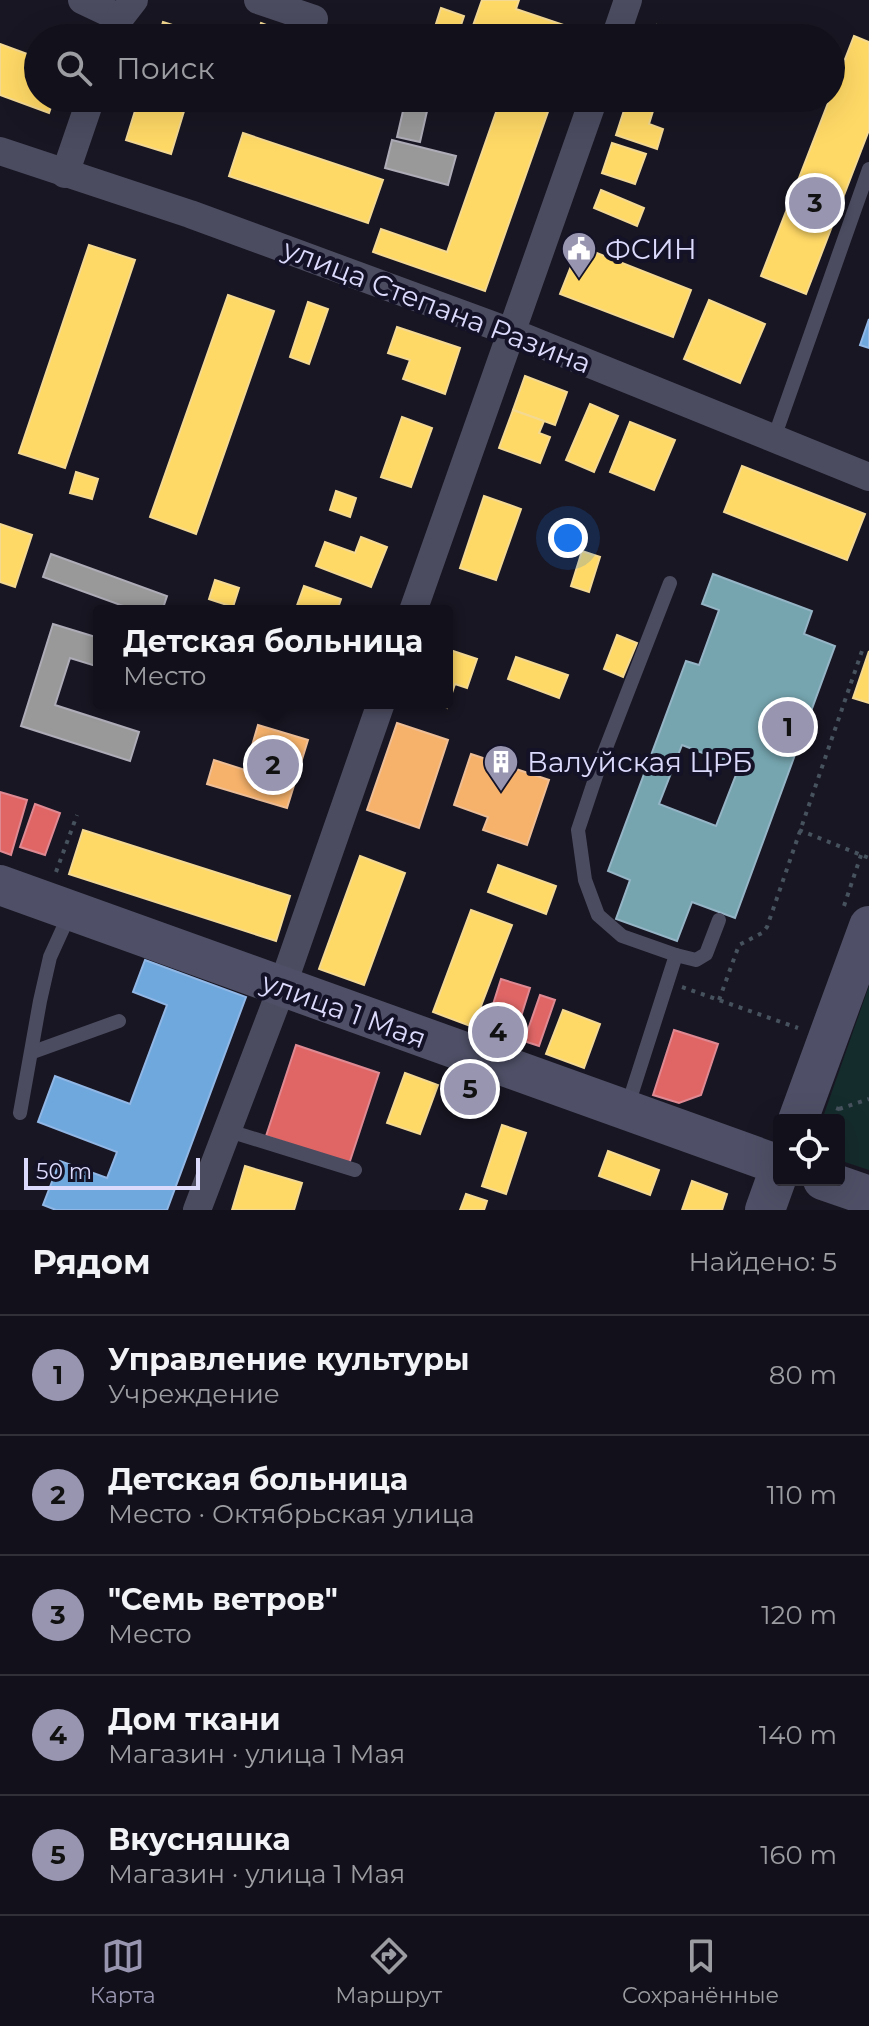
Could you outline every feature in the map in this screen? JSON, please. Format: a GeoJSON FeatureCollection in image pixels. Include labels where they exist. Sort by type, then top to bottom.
{"type":"FeatureCollection","features":[{"type":"Feature","properties":{"kind":"main road","name":"улица 1 Мая"},"geometry":{"type":"LineString","coordinates":[[0,885],[773,1163]]}},
{"type":"Feature","properties":{"kind":"main road"},"geometry":{"type":"LineString","coordinates":[[800,1114],[855,920]]}},
{"type":"Feature","properties":{"kind":"main road"},"geometry":{"type":"LineString","coordinates":[[765,1210],[774,1186]]}},
{"type":"Feature","properties":{"kind":"main road"},"geometry":{"type":"LineString","coordinates":[[840,1186],[869,1196]]}},
{"type":"Feature","properties":{"kind":"street"},"geometry":{"type":"LineString","coordinates":[[82,0],[122,19]]}},
{"type":"Feature","properties":{"kind":"street"},"geometry":{"type":"LineString","coordinates":[[258,0],[314,19]]}},
{"type":"Feature","properties":{"kind":"street"},"geometry":{"type":"LineString","coordinates":[[620,24],[628,0]]}},
{"type":"Feature","properties":{"kind":"street"},"geometry":{"type":"LineString","coordinates":[[65,174],[86,112]]}},
{"type":"Feature","properties":{"kind":"street"},"geometry":{"type":"LineString","coordinates":[[415,605],[589,112]]}},
{"type":"Feature","properties":{"kind":"street","name":"улица Степана Разина"},"geometry":{"type":"LineString","coordinates":[[0,151],[190,214],[511,332],[869,477]]}},
{"type":"Feature","properties":{"kind":"street"},"geometry":{"type":"LineString","coordinates":[[197,1210],[282,987],[379,709]]}},
{"type":"Feature","properties":{"kind":"lane"},"geometry":{"type":"LineString","coordinates":[[774,438],[869,169]]}},
{"type":"Feature","properties":{"kind":"lane"},"geometry":{"type":"LineString","coordinates":[[670,583],[602,758],[578,830],[585,880],[598,915],[622,936],[676,955],[696,960],[706,954],[719,920]]}},
{"type":"Feature","properties":{"kind":"lane"},"geometry":{"type":"LineString","coordinates":[[20,1113],[59,905]]}},
{"type":"Feature","properties":{"kind":"lane"},"geometry":{"type":"LineString","coordinates":[[626,1112],[676,955]]}},
{"type":"Feature","properties":{"kind":"lane"},"geometry":{"type":"LineString","coordinates":[[33,1052],[119,1021]]}},
{"type":"Feature","properties":{"kind":"lane"},"geometry":{"type":"LineString","coordinates":[[226,1130],[355,1170]]}},
{"type":"Feature","properties":{"kind":"path"},"geometry":{"type":"LineString","coordinates":[[719,1000],[739,945],[767,927],[863,648]]}},
{"type":"Feature","properties":{"kind":"path"},"geometry":{"type":"LineString","coordinates":[[59,905],[77,815]]}},
{"type":"Feature","properties":{"kind":"path"},"geometry":{"type":"LineString","coordinates":[[799,830],[869,858]]}},
{"type":"Feature","properties":{"kind":"path"},"geometry":{"type":"LineString","coordinates":[[855,920],[861,855]]}},
{"type":"Feature","properties":{"kind":"path"},"geometry":{"type":"LineString","coordinates":[[668,982],[801,1029]]}},
{"type":"Feature","properties":{"kind":"path"},"geometry":{"type":"LineString","coordinates":[[839,1109],[869,1099]]}},
{"type":"Feature","properties":{"kind":"green space"},"geometry":{"type":"Polygon","coordinates":[[[869,986],[869,1170],[845,1162],[845,1114],[824,1114],[869,986]]]}},
{"type":"Feature","properties":{"kind":"building: Жильё"},"geometry":{"type":"Polygon","coordinates":[[[482,0],[519,0],[516,9],[561,24],[474,24],[482,0]]]}},
{"type":"Feature","properties":{"kind":"building: Жильё"},"geometry":{"type":"Polygon","coordinates":[[[441,8],[464,16],[461,24],[436,24],[441,8]]]}},
{"type":"Feature","properties":{"kind":"building: Жильё"},"geometry":{"type":"Polygon","coordinates":[[[854,36],[869,42],[869,130],[806,294],[761,276],[825,112],[845,112],[845,59],[854,36]]]}},
{"type":"Feature","properties":{"kind":"building: Жильё"},"geometry":{"type":"Polygon","coordinates":[[[0,44],[24,53],[24,104],[0,95],[0,44]]]}},
{"type":"Feature","properties":{"kind":"building: Жильё"},"geometry":{"type":"Polygon","coordinates":[[[135,112],[184,112],[171,154],[126,140],[135,112]]]}},
{"type":"Feature","properties":{"kind":"building: Жильё"},"geometry":{"type":"Polygon","coordinates":[[[496,112],[548,112],[485,291],[373,252],[381,229],[447,252],[496,112]]]}},
{"type":"Feature","properties":{"kind":"building: Жильё"},"geometry":{"type":"Polygon","coordinates":[[[623,112],[653,112],[649,124],[663,129],[657,149],[616,135],[623,112]]]}},
{"type":"Feature","properties":{"kind":"building: Жильё"},"geometry":{"type":"Polygon","coordinates":[[[243,133],[383,180],[368,223],[229,176],[243,133]]]}},
{"type":"Feature","properties":{"kind":"building: Жильё"},"geometry":{"type":"Polygon","coordinates":[[[612,143],[646,154],[635,184],[602,173],[612,143]]]}},
{"type":"Feature","properties":{"kind":"building: Жильё"},"geometry":{"type":"Polygon","coordinates":[[[601,190],[644,208],[637,226],[594,208],[601,190]]]}},
{"type":"Feature","properties":{"kind":"building: Жильё"},"geometry":{"type":"Polygon","coordinates":[[[89,245],[135,260],[65,468],[19,453],[89,245]]]}},
{"type":"Feature","properties":{"kind":"building: Жильё"},"geometry":{"type":"Polygon","coordinates":[[[579,246],[691,290],[673,337],[560,294],[579,246]]]}},
{"type":"Feature","properties":{"kind":"building: Жильё"},"geometry":{"type":"Polygon","coordinates":[[[228,295],[274,311],[196,534],[150,517],[228,295]]]}},
{"type":"Feature","properties":{"kind":"building: Жильё"},"geometry":{"type":"Polygon","coordinates":[[[709,300],[765,324],[740,383],[684,359],[709,300]]]}},
{"type":"Feature","properties":{"kind":"building: Жильё"},"geometry":{"type":"Polygon","coordinates":[[[308,302],[328,309],[309,364],[290,357],[308,302]]]}},
{"type":"Feature","properties":{"kind":"building: Жильё"},"geometry":{"type":"Polygon","coordinates":[[[397,327],[460,348],[445,394],[403,379],[410,360],[388,353],[397,327]]]}},
{"type":"Feature","properties":{"kind":"building: Жильё"},"geometry":{"type":"Polygon","coordinates":[[[525,376],[567,392],[555,425],[513,410],[525,376]]]}},
{"type":"Feature","properties":{"kind":"building: Жильё"},"geometry":{"type":"Polygon","coordinates":[[[590,404],[618,416],[594,472],[566,460],[590,404]]]}},
{"type":"Feature","properties":{"kind":"building: Жильё"},"geometry":{"type":"Polygon","coordinates":[[[513,410],[544,421],[539,433],[550,437],[540,463],[499,448],[513,410]]]}},
{"type":"Feature","properties":{"kind":"building: Жильё"},"geometry":{"type":"Polygon","coordinates":[[[402,417],[432,428],[411,487],[381,477],[402,417]]]}},
{"type":"Feature","properties":{"kind":"building: Жильё"},"geometry":{"type":"Polygon","coordinates":[[[630,422],[675,440],[654,490],[610,472],[630,422]]]}},
{"type":"Feature","properties":{"kind":"building: Жильё"},"geometry":{"type":"Polygon","coordinates":[[[742,466],[865,514],[847,560],[724,512],[742,466]]]}},
{"type":"Feature","properties":{"kind":"building: Жильё"},"geometry":{"type":"Polygon","coordinates":[[[76,472],[98,479],[92,499],[70,493],[76,472]]]}},
{"type":"Feature","properties":{"kind":"building: Жильё"},"geometry":{"type":"Polygon","coordinates":[[[336,491],[356,498],[350,517],[330,510],[336,491]]]}},
{"type":"Feature","properties":{"kind":"building: Жильё"},"geometry":{"type":"Polygon","coordinates":[[[484,496],[521,509],[496,580],[460,568],[484,496]]]}},
{"type":"Feature","properties":{"kind":"building: Жильё"},"geometry":{"type":"Polygon","coordinates":[[[0,524],[32,535],[15,587],[0,582],[0,524]]]}},
{"type":"Feature","properties":{"kind":"building: Жильё"},"geometry":{"type":"Polygon","coordinates":[[[361,537],[387,547],[371,587],[316,566],[325,542],[355,553],[361,537]]]}},
{"type":"Feature","properties":{"kind":"building: Жильё"},"geometry":{"type":"Polygon","coordinates":[[[582,551],[600,557],[589,592],[571,586],[582,551]]]}},
{"type":"Feature","properties":{"kind":"building: Жильё"},"geometry":{"type":"Polygon","coordinates":[[[215,580],[239,588],[234,605],[209,599],[215,580]]]}},
{"type":"Feature","properties":{"kind":"building: Жильё"},"geometry":{"type":"Polygon","coordinates":[[[304,586],[341,599],[339,605],[297,605],[304,586]]]}},
{"type":"Feature","properties":{"kind":"building: Жильё"},"geometry":{"type":"Polygon","coordinates":[[[617,635],[637,643],[623,677],[604,669],[617,635]]]}},
{"type":"Feature","properties":{"kind":"building: Жильё"},"geometry":{"type":"Polygon","coordinates":[[[453,651],[477,659],[467,688],[455,684],[453,690],[453,651]]]}},
{"type":"Feature","properties":{"kind":"building: Жильё"},"geometry":{"type":"Polygon","coordinates":[[[869,651],[869,703],[853,698],[869,651]]]}},
{"type":"Feature","properties":{"kind":"building: Жильё"},"geometry":{"type":"Polygon","coordinates":[[[516,657],[568,675],[559,698],[508,679],[516,657]]]}},
{"type":"Feature","properties":{"kind":"building: Жильё"},"geometry":{"type":"Polygon","coordinates":[[[83,830],[290,896],[276,941],[69,874],[83,830]]]}},
{"type":"Feature","properties":{"kind":"building: Жильё"},"geometry":{"type":"Polygon","coordinates":[[[360,856],[405,873],[364,985],[319,969],[360,856]]]}},
{"type":"Feature","properties":{"kind":"building: Жильё"},"geometry":{"type":"Polygon","coordinates":[[[498,865],[556,886],[546,914],[488,892],[498,865]]]}},
{"type":"Feature","properties":{"kind":"building: Жильё"},"geometry":{"type":"Polygon","coordinates":[[[471,910],[512,925],[473,1027],[433,1012],[471,910]]]}},
{"type":"Feature","properties":{"kind":"building: Жильё"},"geometry":{"type":"Polygon","coordinates":[[[563,1010],[600,1024],[584,1068],[546,1054],[563,1010]]]}},
{"type":"Feature","properties":{"kind":"building: Жильё"},"geometry":{"type":"Polygon","coordinates":[[[405,1073],[438,1085],[420,1134],[387,1123],[405,1073]]]}},
{"type":"Feature","properties":{"kind":"building: Жильё"},"geometry":{"type":"Polygon","coordinates":[[[502,1125],[526,1133],[506,1194],[482,1186],[502,1125]]]}},
{"type":"Feature","properties":{"kind":"building: Жильё"},"geometry":{"type":"Polygon","coordinates":[[[608,1151],[659,1170],[650,1195],[599,1176],[608,1151]]]}},
{"type":"Feature","properties":{"kind":"building: Жильё"},"geometry":{"type":"Polygon","coordinates":[[[245,1166],[302,1183],[294,1210],[232,1210],[245,1166]]]}},
{"type":"Feature","properties":{"kind":"building: Жильё"},"geometry":{"type":"Polygon","coordinates":[[[692,1181],[727,1194],[722,1210],[682,1210],[692,1181]]]}},
{"type":"Feature","properties":{"kind":"building: Жильё"},"geometry":{"type":"Polygon","coordinates":[[[466,1194],[487,1201],[484,1210],[460,1210],[466,1194]]]}},
{"type":"Feature","properties":{"kind":"building: Торговля"},"geometry":{"type":"Polygon","coordinates":[[[0,792],[27,800],[11,855],[0,851],[0,792]]]}},
{"type":"Feature","properties":{"kind":"building: Торговля"},"geometry":{"type":"Polygon","coordinates":[[[35,804],[60,813],[45,855],[20,847],[35,804]]]}},
{"type":"Feature","properties":{"kind":"building: Торговля"},"geometry":{"type":"Polygon","coordinates":[[[501,979],[530,988],[513,1042],[484,1033],[501,979]]]}},
{"type":"Feature","properties":{"kind":"building: Торговля"},"geometry":{"type":"Polygon","coordinates":[[[540,995],[555,1000],[539,1046],[524,1041],[540,995]]]}},
{"type":"Feature","properties":{"kind":"building: Торговля"},"geometry":{"type":"Polygon","coordinates":[[[674,1030],[718,1044],[701,1095],[679,1103],[653,1095],[674,1030]]]}},
{"type":"Feature","properties":{"kind":"building: Торговля"},"geometry":{"type":"Polygon","coordinates":[[[296,1045],[379,1073],[349,1164],[266,1136],[296,1045]]]}},
{"type":"Feature","properties":{"kind":"building: Школы"},"geometry":{"type":"Polygon","coordinates":[[[869,319],[869,348],[860,345],[869,319]]]}},
{"type":"Feature","properties":{"kind":"building: Школы"},"geometry":{"type":"Polygon","coordinates":[[[145,960],[246,997],[167,1210],[56,1210],[43,1205],[60,1161],[107,1178],[117,1152],[38,1122],[55,1076],[130,1104],[167,1005],[133,992],[145,960]]]}},
{"type":"Feature","properties":{"kind":"building: Медицина","name":"Валуйская ЦРБ"},"geometry":{"type":"Polygon","coordinates":[[[397,723],[448,740],[419,828],[367,810],[397,723]]]}},
{"type":"Feature","properties":{"kind":"building: Медицина"},"geometry":{"type":"Polygon","coordinates":[[[258,725],[308,740],[287,808],[207,784],[214,760],[245,770],[258,725]]]}},
{"type":"Feature","properties":{"kind":"building: Медицина","name":"Валуйская ЦРБ"},"geometry":{"type":"Polygon","coordinates":[[[471,754],[549,780],[527,845],[483,830],[488,817],[454,805],[471,754]]]}},
{"type":"Feature","properties":{"kind":"building: Учреждения"},"geometry":{"type":"Polygon","coordinates":[[[713,574],[812,611],[804,634],[835,646],[735,918],[692,902],[677,941],[616,919],[630,880],[608,871],[686,661],[699,665],[719,610],[702,604],[713,574]],[[682,745],[659,804],[716,826],[739,767],[682,745]]]}},
{"type":"Feature","properties":{"kind":"building: Промзона"},"geometry":{"type":"Polygon","coordinates":[[[403,112],[427,112],[420,142],[397,137],[403,112]]]}},
{"type":"Feature","properties":{"kind":"building: Промзона"},"geometry":{"type":"Polygon","coordinates":[[[392,140],[456,156],[448,185],[385,168],[392,140]]]}},
{"type":"Feature","properties":{"kind":"building: Промзона"},"geometry":{"type":"Polygon","coordinates":[[[51,554],[167,596],[164,605],[120,605],[43,577],[51,554]]]}},
{"type":"Feature","properties":{"kind":"building: Промзона"},"geometry":{"type":"Polygon","coordinates":[[[53,624],[93,636],[93,665],[70,658],[55,705],[139,732],[130,761],[21,726],[53,624]]]}},
{"type":"Feature","properties":{"kind":"place","name":"\"Семь ветров\""},"geometry":{"type":"Point","coordinates":[815,203]}},
{"type":"Feature","properties":{"kind":"place","name":"ФСИН"},"geometry":{"type":"Point","coordinates":[579,280]}},
{"type":"Feature","properties":{"kind":"place","name":"Управление культуры"},"geometry":{"type":"Point","coordinates":[788,727]}},
{"type":"Feature","properties":{"kind":"place","name":"Детская больница"},"geometry":{"type":"Point","coordinates":[273,765]}},
{"type":"Feature","properties":{"kind":"place","name":"Валуйская ЦРБ"},"geometry":{"type":"Point","coordinates":[501,793]}},
{"type":"Feature","properties":{"kind":"place","name":"Дом ткани"},"geometry":{"type":"Point","coordinates":[498,1032]}},
{"type":"Feature","properties":{"kind":"place","name":"Вкусняшка"},"geometry":{"type":"Point","coordinates":[470,1089]}}]}
